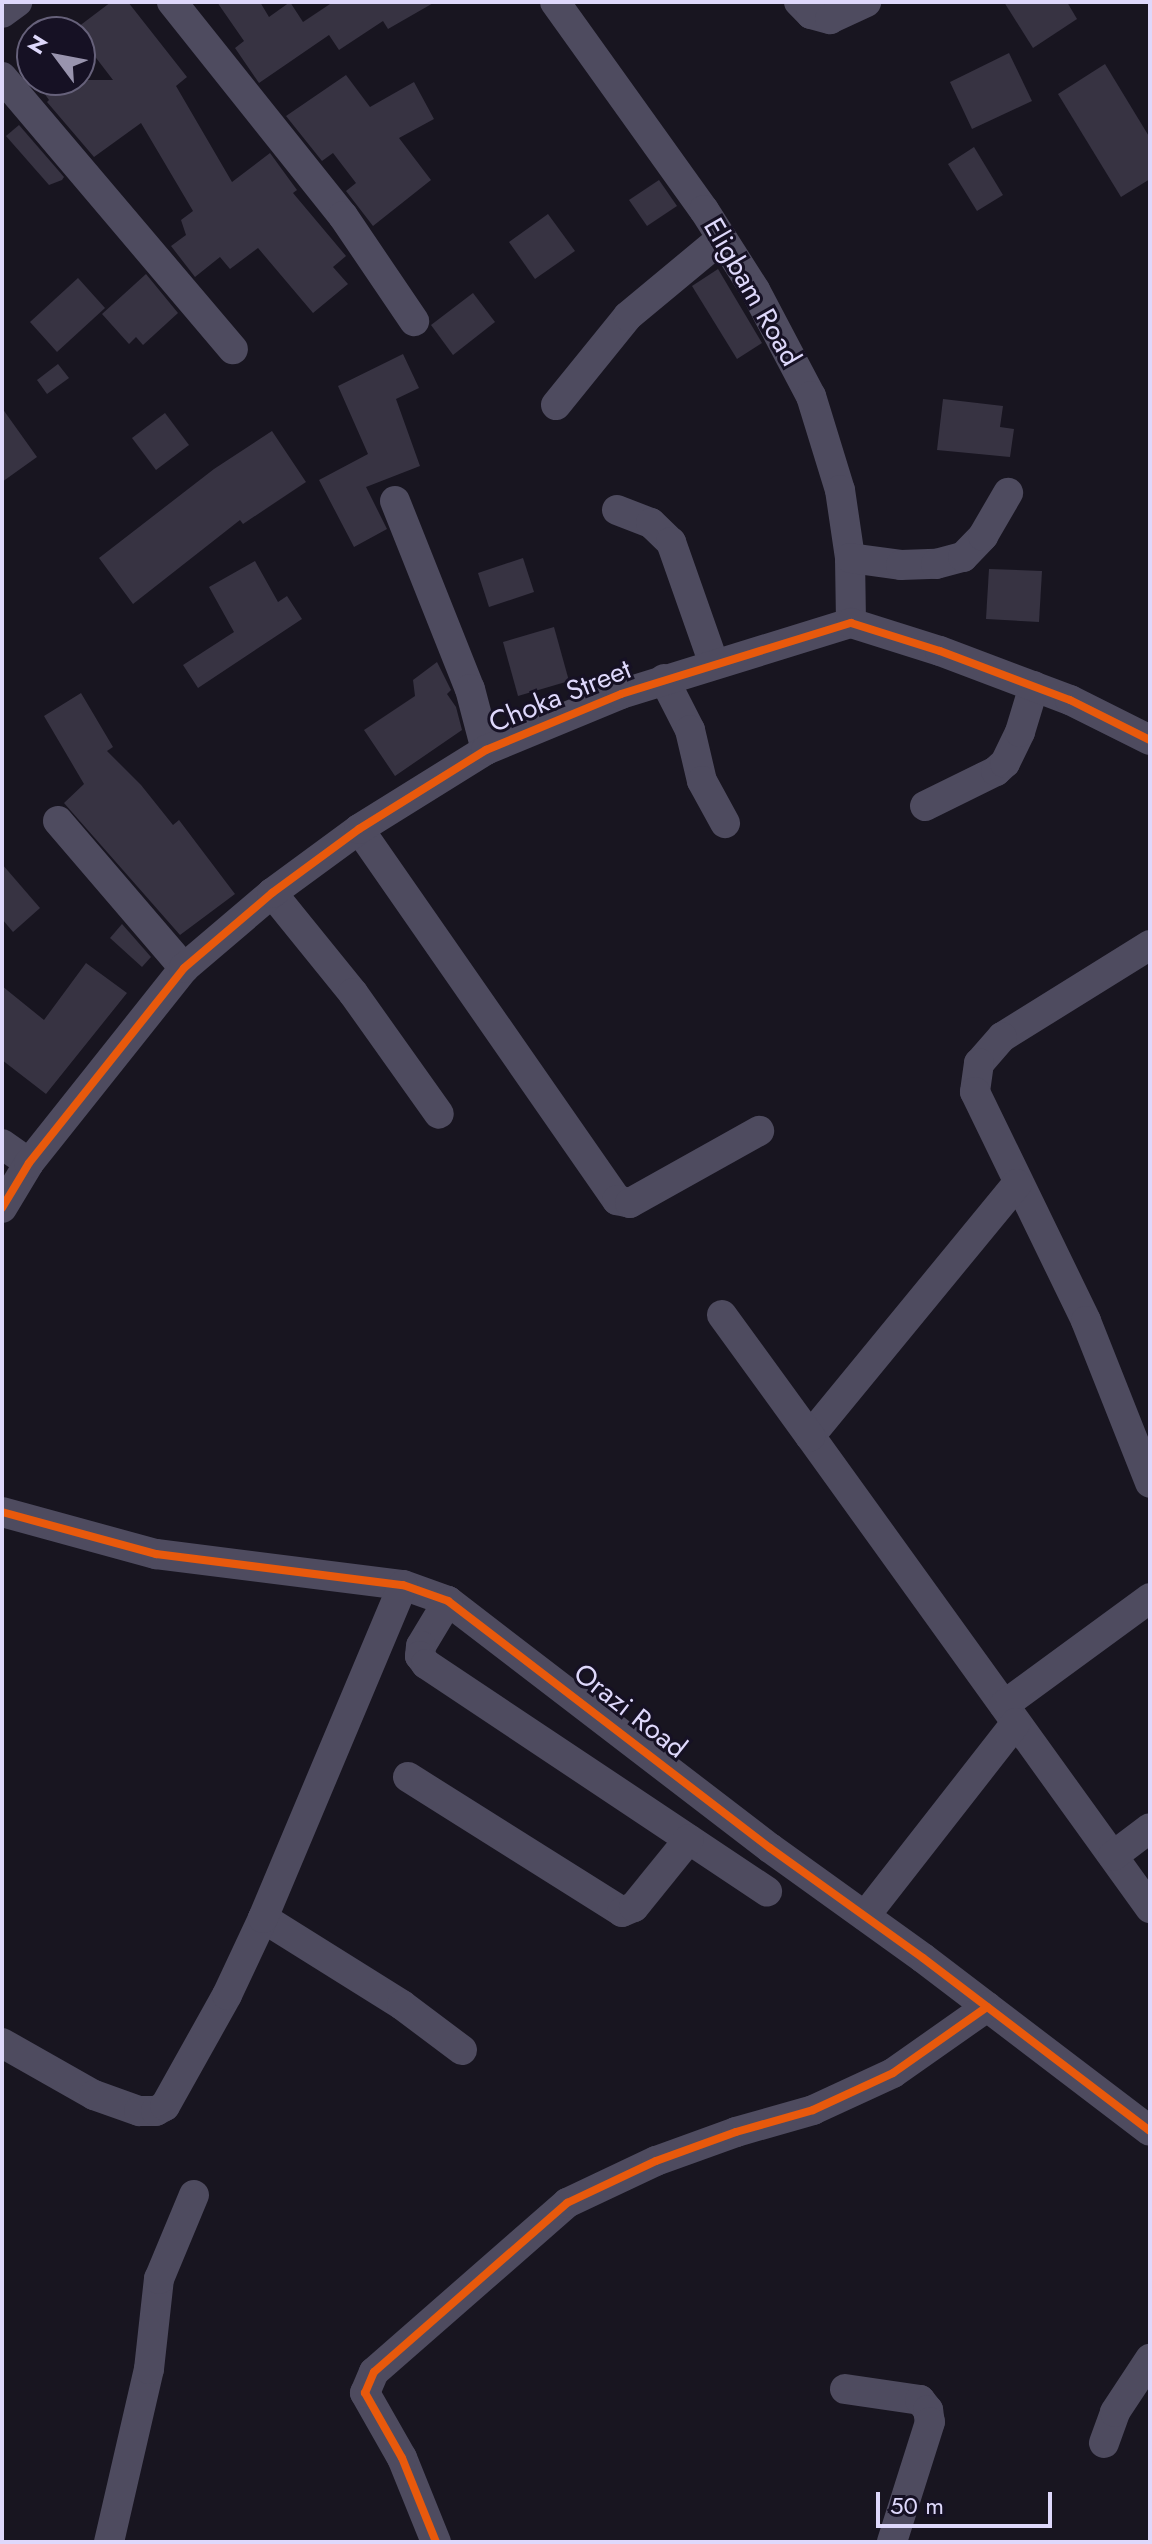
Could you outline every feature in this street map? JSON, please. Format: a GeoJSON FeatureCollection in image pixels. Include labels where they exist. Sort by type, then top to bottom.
{"type":"FeatureCollection","features":[{"type":"Feature","properties":{"kind":"street"},"geometry":{"type":"LineString","coordinates":[[2,13],[17,2]]}},
{"type":"Feature","properties":{"kind":"street"},"geometry":{"type":"LineString","coordinates":[[172,2],[343,216],[414,321]]}},
{"type":"Feature","properties":{"kind":"street","name":"Eligbam Road"},"geometry":{"type":"LineString","coordinates":[[555,2],[651,133],[722,238],[755,290],[811,396],[840,490],[850,558],[851,623]]}},
{"type":"Feature","properties":{"kind":"street"},"geometry":{"type":"LineString","coordinates":[[799,2],[811,14],[830,19],[866,2]]}},
{"type":"Feature","properties":{"kind":"street"},"geometry":{"type":"LineString","coordinates":[[2,77],[233,349]]}},
{"type":"Feature","properties":{"kind":"street"},"geometry":{"type":"LineString","coordinates":[[556,405],[628,316],[722,238]]}},
{"type":"Feature","properties":{"kind":"street"},"geometry":{"type":"LineString","coordinates":[[850,558],[901,565],[936,564],[963,557],[983,536],[1008,493]]}},
{"type":"Feature","properties":{"kind":"street"},"geometry":{"type":"LineString","coordinates":[[395,501],[470,689],[486,750]]}},
{"type":"Feature","properties":{"kind":"street"},"geometry":{"type":"LineString","coordinates":[[617,510],[651,523],[671,542],[714,664]]}},
{"type":"Feature","properties":{"kind":"street"},"geometry":{"type":"LineString","coordinates":[[851,623],[940,651],[1070,700],[1150,740]]}},
{"type":"Feature","properties":{"kind":"street","name":"Choka Street"},"geometry":{"type":"LineString","coordinates":[[2,1208],[29,1163],[184,968],[272,893],[359,829],[486,750],[664,679],[851,623]]}},
{"type":"Feature","properties":{"kind":"street"},"geometry":{"type":"LineString","coordinates":[[664,679],[690,730],[702,781],[725,823]]}},
{"type":"Feature","properties":{"kind":"street"},"geometry":{"type":"LineString","coordinates":[[925,806],[996,771],[1005,763],[1020,732],[1034,686]]}},
{"type":"Feature","properties":{"kind":"street"},"geometry":{"type":"LineString","coordinates":[[58,821],[184,968]]}},
{"type":"Feature","properties":{"kind":"street"},"geometry":{"type":"LineString","coordinates":[[359,829],[617,1200],[630,1203],[759,1131]]}},
{"type":"Feature","properties":{"kind":"street"},"geometry":{"type":"LineString","coordinates":[[272,893],[353,993],[439,1114]]}},
{"type":"Feature","properties":{"kind":"street"},"geometry":{"type":"LineString","coordinates":[[1150,945],[1002,1037],[979,1063],[975,1092],[1086,1321],[1150,1483]]}},
{"type":"Feature","properties":{"kind":"street"},"geometry":{"type":"LineString","coordinates":[[2,1144],[29,1163]]}},
{"type":"Feature","properties":{"kind":"street"},"geometry":{"type":"LineString","coordinates":[[810,1436],[1017,1184]]}},
{"type":"Feature","properties":{"kind":"street"},"geometry":{"type":"LineString","coordinates":[[722,1315],[1150,1908]]}},
{"type":"Feature","properties":{"kind":"street","name":"Orazi Road"},"geometry":{"type":"LineString","coordinates":[[2,1512],[156,1554],[403,1585],[448,1601],[770,1848],[1150,2131]]}},
{"type":"Feature","properties":{"kind":"street"},"geometry":{"type":"LineString","coordinates":[[2,2043],[94,2095],[139,2111],[156,2111],[165,2106],[176,2092],[263,1918],[403,1585]]}},
{"type":"Feature","properties":{"kind":"street"},"geometry":{"type":"LineString","coordinates":[[865,1916],[1010,1714],[1150,1598]]}},
{"type":"Feature","properties":{"kind":"street"},"geometry":{"type":"LineString","coordinates":[[448,1601],[421,1646],[420,1656],[426,1664],[767,1891]]}},
{"type":"Feature","properties":{"kind":"street"},"geometry":{"type":"LineString","coordinates":[[408,1777],[622,1912],[634,1907],[689,1839]]}},
{"type":"Feature","properties":{"kind":"street"},"geometry":{"type":"LineString","coordinates":[[1113,1856],[1150,1828]]}},
{"type":"Feature","properties":{"kind":"street"},"geometry":{"type":"LineString","coordinates":[[263,1918],[402,2005],[462,2050]]}},
{"type":"Feature","properties":{"kind":"street"},"geometry":{"type":"LineString","coordinates":[[436,2542],[402,2458],[365,2393],[374,2372],[567,2203],[656,2161],[736,2132],[813,2110],[893,2073],[987,2007]]}},
{"type":"Feature","properties":{"kind":"street"},"geometry":{"type":"LineString","coordinates":[[109,2542],[149,2369],[159,2279],[194,2195]]}},
{"type":"Feature","properties":{"kind":"street"},"geometry":{"type":"LineString","coordinates":[[1104,2443],[1115,2412],[1150,2359]]}},
{"type":"Feature","properties":{"kind":"street"},"geometry":{"type":"LineString","coordinates":[[845,2389],[920,2400],[928,2410],[930,2422],[892,2542]]}},
{"type":"Feature","properties":{"kind":"building"},"geometry":{"type":"Polygon","coordinates":[[[111,2],[128,2],[187,77],[176,86],[232,182],[270,153],[297,190],[293,193],[346,256],[333,267],[348,284],[313,313],[258,248],[230,269],[220,257],[195,277],[171,246],[186,235],[181,220],[193,211],[141,123],[94,157],[47,102],[46,96],[96,96],[96,80],[113,80],[96,58],[96,16],[92,16],[111,2]]]}},
{"type":"Feature","properties":{"kind":"building"},"geometry":{"type":"Polygon","coordinates":[[[217,2],[260,2],[269,17],[290,2],[303,22],[333,2],[435,2],[388,29],[383,21],[339,50],[329,35],[259,83],[235,48],[244,41],[217,2]]]}},
{"type":"Feature","properties":{"kind":"building"},"geometry":{"type":"Polygon","coordinates":[[[1004,2],[1067,2],[1077,19],[1033,48],[1004,2]]]}},
{"type":"Feature","properties":{"kind":"building"},"geometry":{"type":"Polygon","coordinates":[[[1009,53],[1032,101],[972,129],[950,82],[1009,53]]]}},
{"type":"Feature","properties":{"kind":"building"},"geometry":{"type":"Polygon","coordinates":[[[1105,64],[1150,138],[1150,179],[1121,197],[1058,94],[1105,64]]]}},
{"type":"Feature","properties":{"kind":"building"},"geometry":{"type":"Polygon","coordinates":[[[346,75],[370,107],[414,82],[434,119],[399,138],[431,180],[373,226],[346,191],[356,183],[333,153],[322,161],[286,116],[346,75]]]}},
{"type":"Feature","properties":{"kind":"building"},"geometry":{"type":"Polygon","coordinates":[[[19,125],[64,177],[62,180],[49,185],[6,136],[19,125]]]}},
{"type":"Feature","properties":{"kind":"building"},"geometry":{"type":"Polygon","coordinates":[[[974,147],[1003,195],[977,211],[948,164],[974,147]]]}},
{"type":"Feature","properties":{"kind":"building"},"geometry":{"type":"Polygon","coordinates":[[[659,180],[677,206],[647,226],[629,200],[659,180]]]}},
{"type":"Feature","properties":{"kind":"building"},"geometry":{"type":"Polygon","coordinates":[[[548,214],[575,251],[535,279],[509,242],[548,214]]]}},
{"type":"Feature","properties":{"kind":"building"},"geometry":{"type":"Polygon","coordinates":[[[718,269],[762,343],[737,359],[692,286],[718,269]]]}},
{"type":"Feature","properties":{"kind":"building"},"geometry":{"type":"Polygon","coordinates":[[[146,274],[178,313],[143,345],[136,337],[129,344],[102,314],[146,274]]]}},
{"type":"Feature","properties":{"kind":"building"},"geometry":{"type":"Polygon","coordinates":[[[78,278],[105,308],[57,352],[30,322],[78,278]]]}},
{"type":"Feature","properties":{"kind":"building"},"geometry":{"type":"Polygon","coordinates":[[[473,293],[495,322],[453,355],[431,325],[473,293]]]}},
{"type":"Feature","properties":{"kind":"building"},"geometry":{"type":"Polygon","coordinates":[[[403,354],[419,388],[396,399],[420,466],[366,487],[387,529],[354,547],[319,480],[368,454],[338,386],[403,354]]]}},
{"type":"Feature","properties":{"kind":"building"},"geometry":{"type":"Polygon","coordinates":[[[58,364],[69,378],[47,394],[37,380],[58,364]]]}},
{"type":"Feature","properties":{"kind":"building"},"geometry":{"type":"Polygon","coordinates":[[[943,399],[1003,406],[1000,427],[1014,429],[1010,457],[937,450],[943,399]]]}},
{"type":"Feature","properties":{"kind":"building"},"geometry":{"type":"Polygon","coordinates":[[[2,408],[37,457],[2,482],[2,408]]]}},
{"type":"Feature","properties":{"kind":"building"},"geometry":{"type":"Polygon","coordinates":[[[165,413],[189,445],[156,470],[132,438],[165,413]]]}},
{"type":"Feature","properties":{"kind":"building"},"geometry":{"type":"Polygon","coordinates":[[[272,431],[306,482],[243,524],[240,520],[133,604],[99,558],[214,469],[272,431]]]}},
{"type":"Feature","properties":{"kind":"building"},"geometry":{"type":"Polygon","coordinates":[[[523,558],[534,592],[489,607],[478,573],[523,558]]]}},
{"type":"Feature","properties":{"kind":"building"},"geometry":{"type":"Polygon","coordinates":[[[255,561],[278,602],[287,596],[302,619],[198,688],[183,665],[234,632],[209,587],[255,561]]]}},
{"type":"Feature","properties":{"kind":"building"},"geometry":{"type":"Polygon","coordinates":[[[989,569],[1042,571],[1039,622],[986,619],[989,569]]]}},
{"type":"Feature","properties":{"kind":"building"},"geometry":{"type":"Polygon","coordinates":[[[554,627],[569,681],[518,696],[503,642],[554,627]]]}},
{"type":"Feature","properties":{"kind":"building"},"geometry":{"type":"Polygon","coordinates":[[[437,662],[451,690],[447,694],[456,707],[462,730],[395,776],[364,730],[415,696],[413,680],[437,662]]]}},
{"type":"Feature","properties":{"kind":"building"},"geometry":{"type":"Polygon","coordinates":[[[81,693],[113,747],[107,751],[141,785],[173,825],[179,820],[235,894],[180,935],[64,803],[84,784],[44,716],[81,693]]]}},
{"type":"Feature","properties":{"kind":"building"},"geometry":{"type":"Polygon","coordinates":[[[2,864],[40,908],[13,932],[2,919],[2,864]]]}},
{"type":"Feature","properties":{"kind":"building"},"geometry":{"type":"Polygon","coordinates":[[[122,924],[151,957],[142,967],[110,938],[122,924]]]}},
{"type":"Feature","properties":{"kind":"building"},"geometry":{"type":"Polygon","coordinates":[[[86,963],[127,993],[46,1094],[2,1060],[2,986],[44,1020],[86,963]]]}},
{"type":"Feature","properties":{"kind":"cycle path"},"geometry":{"type":"LineString","coordinates":[[2,1208],[29,1163],[184,968],[272,893],[359,829],[486,750],[621,694],[851,623],[940,651],[1070,700],[1150,740]]}},
{"type":"Feature","properties":{"kind":"cycle path"},"geometry":{"type":"LineString","coordinates":[[2,1512],[156,1554],[403,1585],[448,1601],[770,1848],[923,1958],[1150,2131]]}},
{"type":"Feature","properties":{"kind":"cycle path"},"geometry":{"type":"LineString","coordinates":[[436,2542],[402,2458],[365,2393],[374,2372],[567,2203],[656,2161],[736,2132],[813,2110],[893,2073],[987,2007]]}}]}
